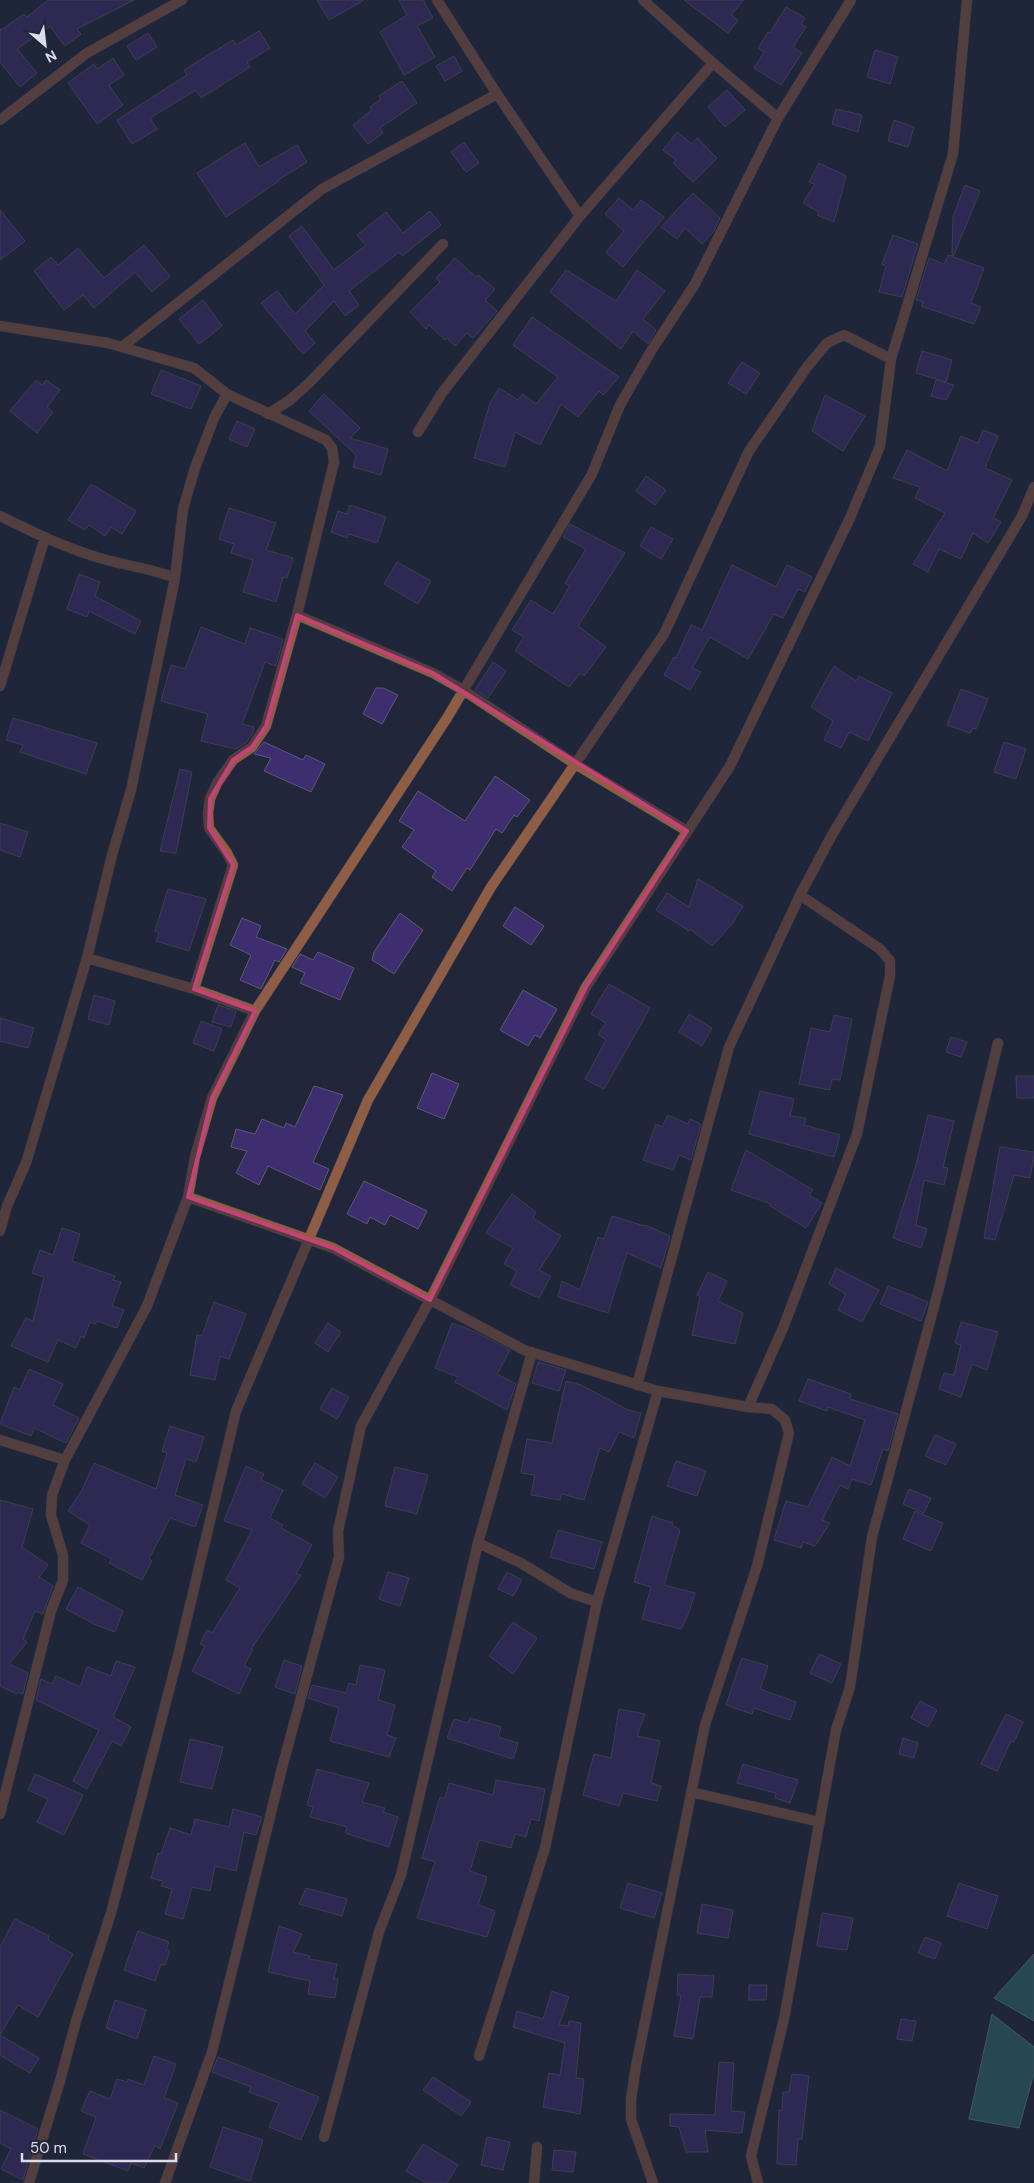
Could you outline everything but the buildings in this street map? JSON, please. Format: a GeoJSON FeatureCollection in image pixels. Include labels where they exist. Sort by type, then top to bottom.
{"type":"FeatureCollection","features":[{"type":"Feature","properties":{"kind":"street"},"geometry":{"type":"LineString","coordinates":[[0,120],[87,53],[182,0]]}},
{"type":"Feature","properties":{"kind":"street"},"geometry":{"type":"LineString","coordinates":[[437,0],[497,94],[580,216]]}},
{"type":"Feature","properties":{"kind":"street"},"geometry":{"type":"LineString","coordinates":[[643,0],[713,64],[778,118]]}},
{"type":"Feature","properties":{"kind":"street"},"geometry":{"type":"LineString","coordinates":[[0,1814],[51,1611],[63,1580],[63,1555],[51,1515],[52,1495],[65,1460],[147,1306],[188,1197],[195,1157],[212,1098],[255,1011],[463,690],[592,474],[620,405],[651,351],[695,284],[778,118],[851,0]]}},
{"type":"Feature","properties":{"kind":"street"},"geometry":{"type":"LineString","coordinates":[[165,2183],[212,2052],[282,1768],[339,1557],[338,1531],[361,1426],[430,1300],[586,987],[730,766],[850,518],[880,446],[891,359],[953,154],[967,0]]}},
{"type":"Feature","properties":{"kind":"street"},"geometry":{"type":"LineString","coordinates":[[418,432],[442,393],[580,216],[713,64]]}},
{"type":"Feature","properties":{"kind":"street"},"geometry":{"type":"LineString","coordinates":[[122,347],[322,189],[497,94]]}},
{"type":"Feature","properties":{"kind":"street"},"geometry":{"type":"LineString","coordinates":[[268,414],[290,400],[309,383],[443,244]]}},
{"type":"Feature","properties":{"kind":"street"},"geometry":{"type":"LineString","coordinates":[[0,326],[108,343],[194,368],[227,394],[326,440],[332,448],[334,462],[297,615],[266,726],[252,747],[233,760],[217,784],[210,799],[208,813],[209,828],[233,865],[194,988]]}},
{"type":"Feature","properties":{"kind":"street"},"geometry":{"type":"LineString","coordinates":[[29,2183],[76,2022],[111,1913],[178,1656],[236,1411],[368,1100],[491,887],[664,634],[749,451],[807,367],[827,343],[844,335],[891,359]]}},
{"type":"Feature","properties":{"kind":"street"},"geometry":{"type":"LineString","coordinates":[[0,1231],[7,1206],[26,1163],[88,958],[112,855],[131,790],[175,578],[184,509],[195,468],[214,418],[227,394]]}},
{"type":"Feature","properties":{"kind":"street"},"geometry":{"type":"LineString","coordinates":[[637,1385],[730,1046],[800,895],[832,835],[1022,516],[1034,487]]}},
{"type":"Feature","properties":{"kind":"street"},"geometry":{"type":"LineString","coordinates":[[0,516],[45,537],[110,561],[155,570],[175,578]]}},
{"type":"Feature","properties":{"kind":"street"},"geometry":{"type":"LineString","coordinates":[[0,686],[45,537]]}},
{"type":"Feature","properties":{"kind":"street"},"geometry":{"type":"LineString","coordinates":[[297,615],[433,673],[463,690],[575,764],[688,831]]}},
{"type":"Feature","properties":{"kind":"street"},"geometry":{"type":"LineString","coordinates":[[748,1407],[783,1328],[857,1134],[890,976],[890,961],[880,949],[800,895]]}},
{"type":"Feature","properties":{"kind":"street"},"geometry":{"type":"LineString","coordinates":[[88,958],[194,988],[255,1011]]}},
{"type":"Feature","properties":{"kind":"street"},"geometry":{"type":"LineString","coordinates":[[758,2183],[751,2156],[784,2019],[836,1730],[850,1687],[872,1538],[940,1288],[998,1043]]}},
{"type":"Feature","properties":{"kind":"street"},"geometry":{"type":"LineString","coordinates":[[188,1197],[310,1238],[333,1248],[532,1352],[658,1391],[748,1407],[772,1409],[785,1420],[789,1433],[757,1566],[705,1725],[631,2099],[631,2119],[653,2183]]}},
{"type":"Feature","properties":{"kind":"street"},"geometry":{"type":"LineString","coordinates":[[324,2137],[379,1932],[401,1875],[478,1543],[532,1352]]}},
{"type":"Feature","properties":{"kind":"street"},"geometry":{"type":"LineString","coordinates":[[479,2056],[545,1848],[597,1602],[658,1391]]}},
{"type":"Feature","properties":{"kind":"street"},"geometry":{"type":"LineString","coordinates":[[0,1440],[65,1460]]}},
{"type":"Feature","properties":{"kind":"street"},"geometry":{"type":"LineString","coordinates":[[478,1543],[521,1563],[570,1593],[597,1602]]}},
{"type":"Feature","properties":{"kind":"street"},"geometry":{"type":"LineString","coordinates":[[691,1792],[820,1822]]}},
{"type":"Feature","properties":{"kind":"street"},"geometry":{"type":"LineString","coordinates":[[534,2183],[536,2147]]}},
{"type":"Feature","properties":{"kind":"highlighted area"},"geometry":{"type":"Polygon","coordinates":[[[297,615],[433,673],[687,831],[586,987],[430,1300],[333,1248],[188,1197],[212,1098],[255,1011],[194,989],[233,865],[209,828],[210,799],[233,760],[252,747],[266,726],[297,615]]]}},
{"type":"Feature","properties":{"kind":"shaded area"},"geometry":{"type":"Polygon","coordinates":[[[1034,1954],[1034,2021],[994,1998],[1034,1954]]]}},
{"type":"Feature","properties":{"kind":"shaded area"},"geometry":{"type":"Polygon","coordinates":[[[992,2014],[1034,2047],[1034,2073],[1019,2128],[969,2119],[992,2014]]]}}]}
